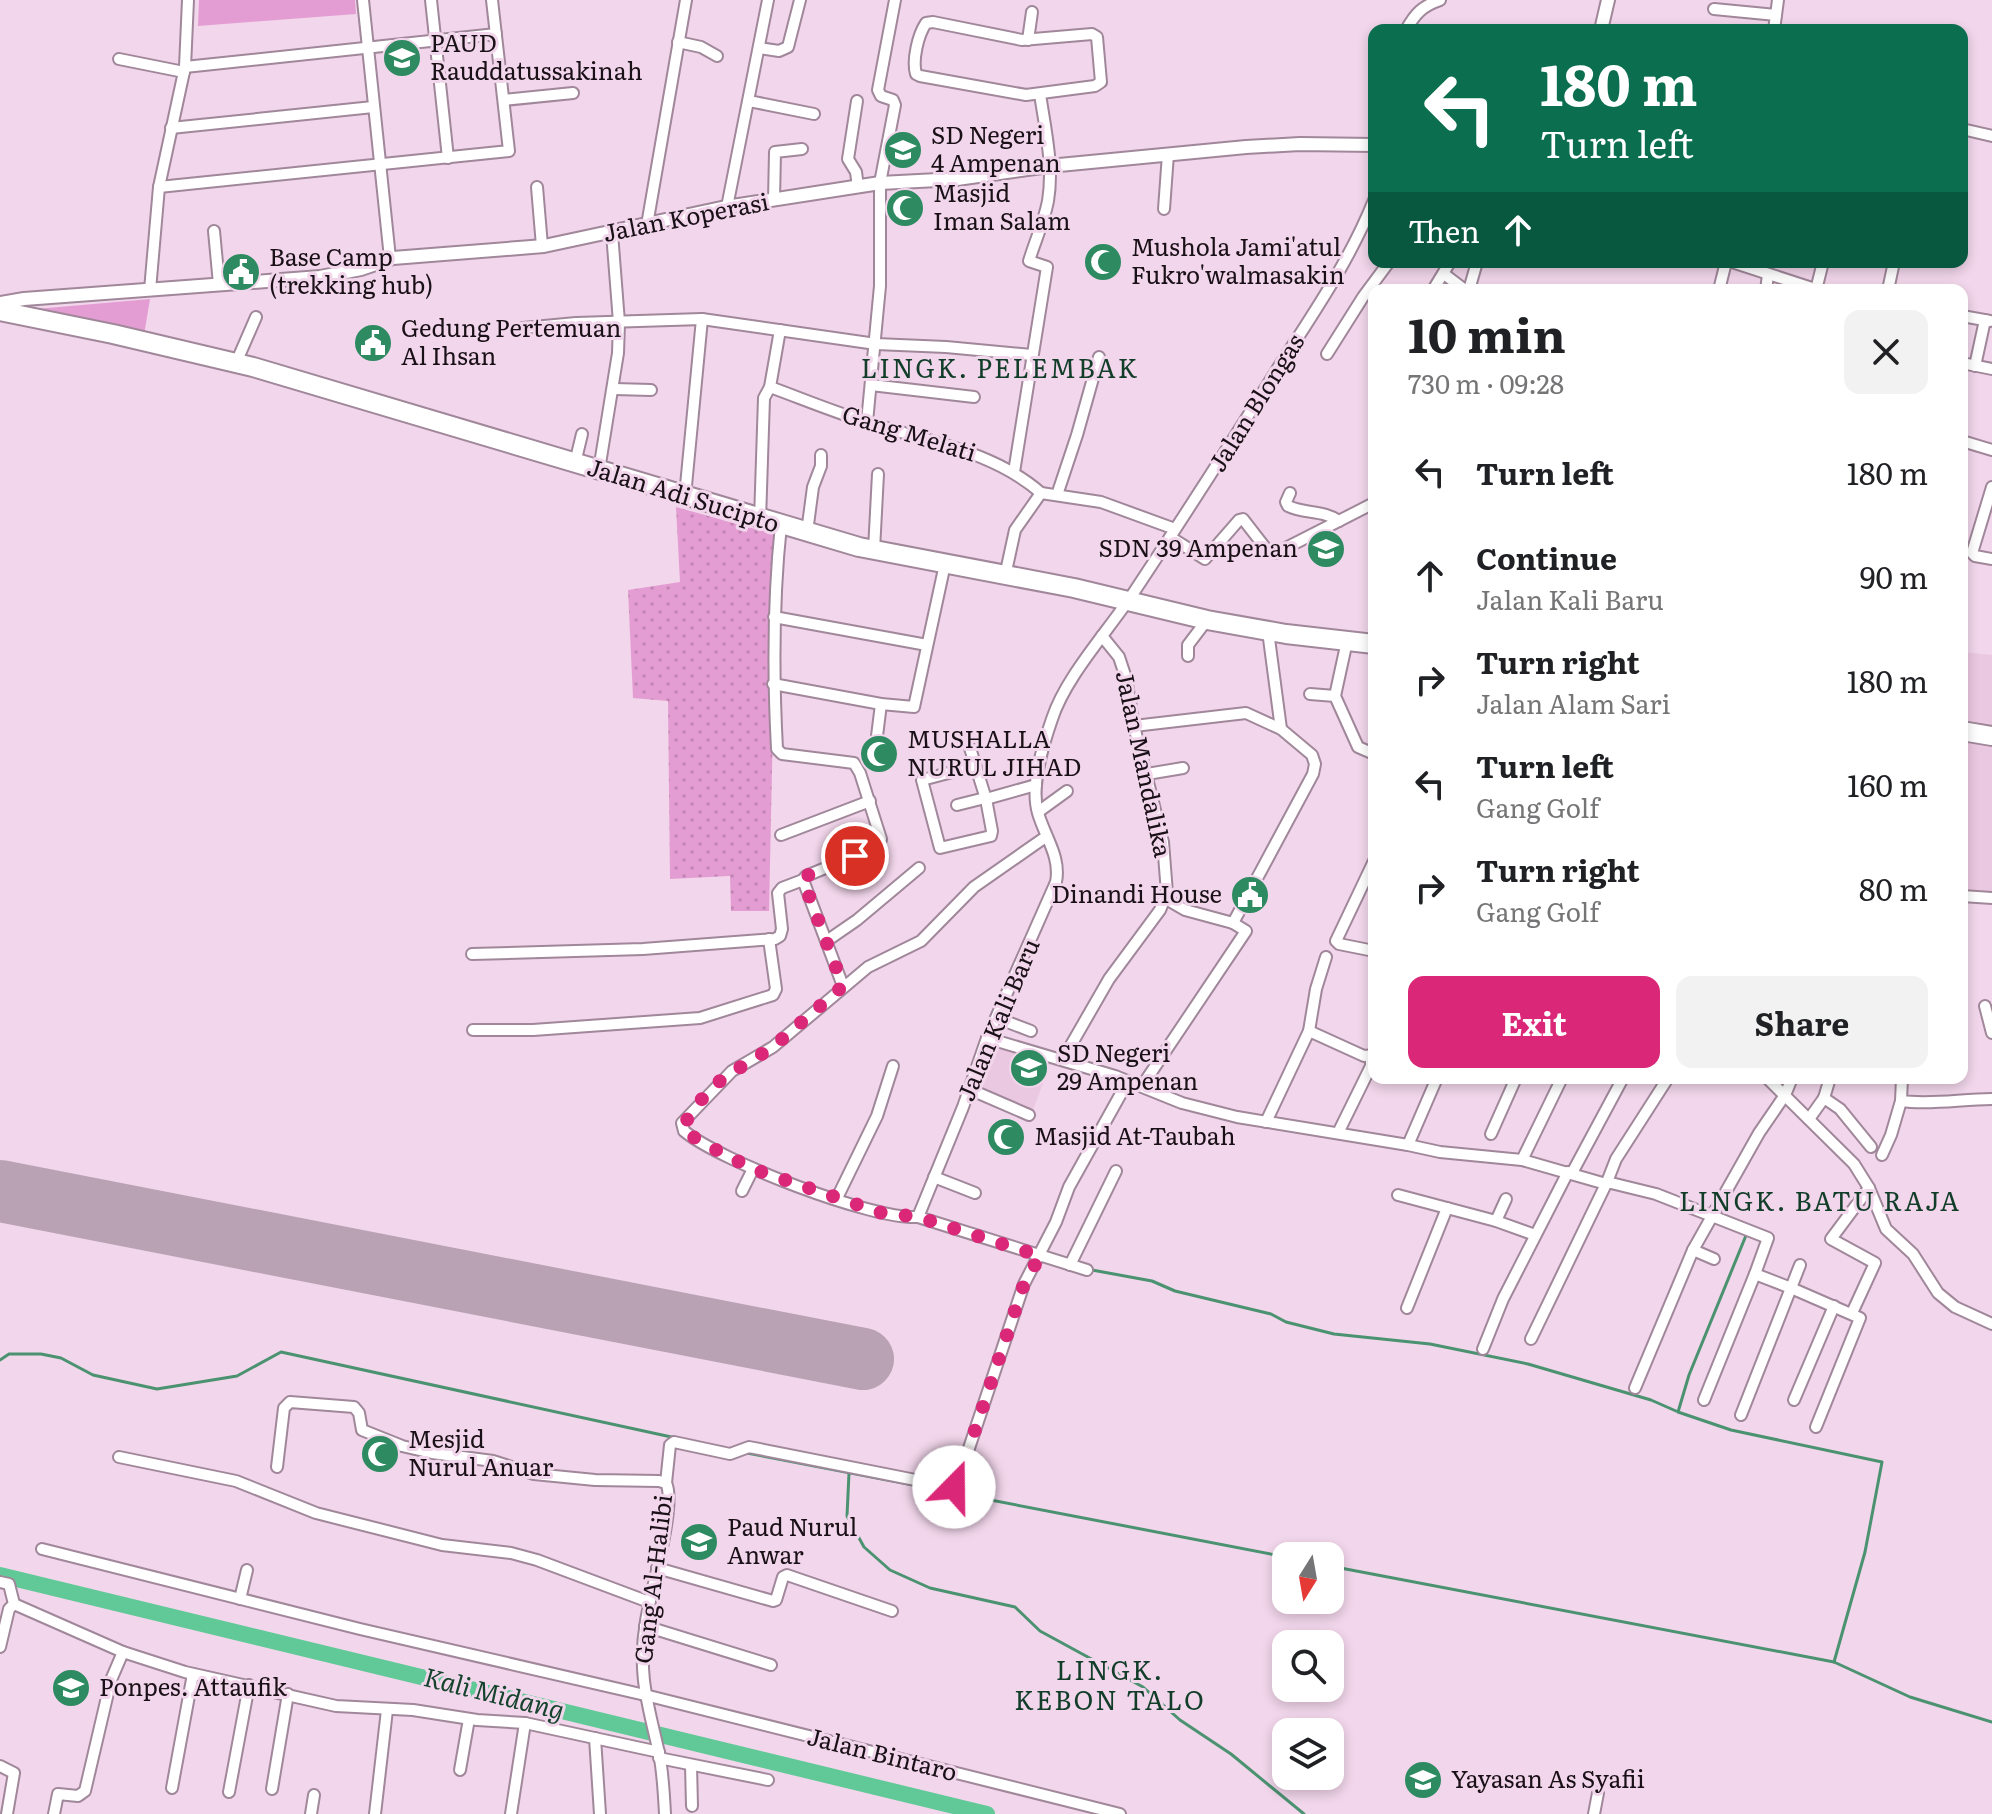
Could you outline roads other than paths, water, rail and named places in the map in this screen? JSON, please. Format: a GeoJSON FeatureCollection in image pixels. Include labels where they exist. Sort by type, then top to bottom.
{"type":"FeatureCollection","features":[{"type":"Feature","properties":{"kind":"highway","name":"Jalan Adi Sucipto"},"geometry":{"type":"LineString","coordinates":[[0,311],[23,307],[236,363],[760,520],[874,550],[1128,600],[1207,620],[1368,643]]}},
{"type":"Feature","properties":{"kind":"highway"},"geometry":{"type":"LineString","coordinates":[[1968,732],[1992,736]]}},
{"type":"Feature","properties":{"kind":"street"},"geometry":{"type":"LineString","coordinates":[[150,290],[159,187],[185,69],[188,0]]}},
{"type":"Feature","properties":{"kind":"street"},"geometry":{"type":"LineString","coordinates":[[363,0],[390,258]]}},
{"type":"Feature","properties":{"kind":"street"},"geometry":{"type":"LineString","coordinates":[[431,0],[448,158]]}},
{"type":"Feature","properties":{"kind":"street"},"geometry":{"type":"LineString","coordinates":[[159,187],[509,151],[492,0]]}},
{"type":"Feature","properties":{"kind":"street"},"geometry":{"type":"LineString","coordinates":[[647,225],[686,0]]}},
{"type":"Feature","properties":{"kind":"street"},"geometry":{"type":"LineString","coordinates":[[727,207],[768,0]]}},
{"type":"Feature","properties":{"kind":"street"},"geometry":{"type":"LineString","coordinates":[[759,48],[779,51],[788,47],[800,0]]}},
{"type":"Feature","properties":{"kind":"street"},"geometry":{"type":"LineString","coordinates":[[867,422],[876,344],[880,183],[895,105],[893,100],[881,96],[878,90],[895,0]]}},
{"type":"Feature","properties":{"kind":"street"},"geometry":{"type":"LineString","coordinates":[[1409,24],[1421,2],[1440,0]]}},
{"type":"Feature","properties":{"kind":"street"},"geometry":{"type":"LineString","coordinates":[[1602,24],[1608,0]]}},
{"type":"Feature","properties":{"kind":"street"},"geometry":{"type":"LineString","coordinates":[[1775,24],[1778,0]]}},
{"type":"Feature","properties":{"kind":"street"},"geometry":{"type":"LineString","coordinates":[[1714,9],[1776,15]]}},
{"type":"Feature","properties":{"kind":"street"},"geometry":{"type":"LineString","coordinates":[[1028,40],[1032,12]]}},
{"type":"Feature","properties":{"kind":"street"},"geometry":{"type":"LineString","coordinates":[[928,22],[1028,40],[1088,34],[1097,37],[1102,78],[1098,85],[1040,94],[1026,95],[920,76],[914,70],[922,29],[928,22]]}},
{"type":"Feature","properties":{"kind":"street"},"geometry":{"type":"LineString","coordinates":[[119,59],[185,69],[496,34]]}},
{"type":"Feature","properties":{"kind":"street"},"geometry":{"type":"LineString","coordinates":[[678,42],[706,49],[717,56]]}},
{"type":"Feature","properties":{"kind":"street"},"geometry":{"type":"LineString","coordinates":[[504,100],[573,93]]}},
{"type":"Feature","properties":{"kind":"street"},"geometry":{"type":"LineString","coordinates":[[1014,472],[1047,267],[1029,259],[1048,198],[1049,166],[1040,94]]}},
{"type":"Feature","properties":{"kind":"street"},"geometry":{"type":"LineString","coordinates":[[749,101],[814,114]]}},
{"type":"Feature","properties":{"kind":"street"},"geometry":{"type":"LineString","coordinates":[[857,101],[848,159],[856,172],[858,187]]}},
{"type":"Feature","properties":{"kind":"street"},"geometry":{"type":"LineString","coordinates":[[171,128],[373,107]]}},
{"type":"Feature","properties":{"kind":"street"},"geometry":{"type":"LineString","coordinates":[[1968,130],[1992,136]]}},
{"type":"Feature","properties":{"kind":"street","name":"Jalan Koperasi"},"geometry":{"type":"LineString","coordinates":[[0,303],[23,307],[150,290],[346,273],[390,258],[542,246],[727,207],[880,183],[957,179],[1257,141],[1368,145]]}},
{"type":"Feature","properties":{"kind":"street"},"geometry":{"type":"LineString","coordinates":[[774,200],[775,152],[802,149]]}},
{"type":"Feature","properties":{"kind":"street"},"geometry":{"type":"LineString","coordinates":[[1164,209],[1168,154]]}},
{"type":"Feature","properties":{"kind":"street"},"geometry":{"type":"LineString","coordinates":[[537,187],[542,246]]}},
{"type":"Feature","properties":{"kind":"street","name":"Jalan Blongas"},"geometry":{"type":"LineString","coordinates":[[1128,600],[1318,305],[1342,266],[1368,212]]}},
{"type":"Feature","properties":{"kind":"street"},"geometry":{"type":"LineString","coordinates":[[214,231],[219,284]]}},
{"type":"Feature","properties":{"kind":"street"},"geometry":{"type":"LineString","coordinates":[[599,470],[614,389],[619,322],[612,233]]}},
{"type":"Feature","properties":{"kind":"street"},"geometry":{"type":"LineString","coordinates":[[1437,284],[1447,268]]}},
{"type":"Feature","properties":{"kind":"street"},"geometry":{"type":"LineString","coordinates":[[1767,270],[1802,284]]}},
{"type":"Feature","properties":{"kind":"street"},"geometry":{"type":"LineString","coordinates":[[1444,274],[1458,284]]}},
{"type":"Feature","properties":{"kind":"street"},"geometry":{"type":"LineString","coordinates":[[1327,354],[1368,290]]}},
{"type":"Feature","properties":{"kind":"street"},"geometry":{"type":"LineString","coordinates":[[236,363],[256,317]]}},
{"type":"Feature","properties":{"kind":"street"},"geometry":{"type":"LineString","coordinates":[[1968,317],[1989,320],[1975,366]]}},
{"type":"Feature","properties":{"kind":"street"},"geometry":{"type":"LineString","coordinates":[[523,328],[702,319],[876,344],[1032,355]]}},
{"type":"Feature","properties":{"kind":"street"},"geometry":{"type":"LineString","coordinates":[[685,496],[702,319]]}},
{"type":"Feature","properties":{"kind":"street"},"geometry":{"type":"LineString","coordinates":[[760,520],[764,398],[770,387],[780,330]]}},
{"type":"Feature","properties":{"kind":"street"},"geometry":{"type":"LineString","coordinates":[[1057,495],[1099,357]]}},
{"type":"Feature","properties":{"kind":"street"},"geometry":{"type":"LineString","coordinates":[[1968,364],[1992,369]]}},
{"type":"Feature","properties":{"kind":"street"},"geometry":{"type":"LineString","coordinates":[[871,385],[974,397]]}},
{"type":"Feature","properties":{"kind":"street","name":"Gang Melati"},"geometry":{"type":"LineString","coordinates":[[770,387],[867,422],[986,458],[1014,472],[1041,493]]}},
{"type":"Feature","properties":{"kind":"street"},"geometry":{"type":"LineString","coordinates":[[614,389],[651,390]]}},
{"type":"Feature","properties":{"kind":"street"},"geometry":{"type":"LineString","coordinates":[[575,463],[582,434]]}},
{"type":"Feature","properties":{"kind":"street"},"geometry":{"type":"LineString","coordinates":[[1968,443],[1992,450]]}},
{"type":"Feature","properties":{"kind":"street"},"geometry":{"type":"LineString","coordinates":[[807,532],[821,455]]}},
{"type":"Feature","properties":{"kind":"street"},"geometry":{"type":"LineString","coordinates":[[874,550],[878,474]]}},
{"type":"Feature","properties":{"kind":"street"},"geometry":{"type":"LineString","coordinates":[[1992,487],[1972,553],[1992,559]]}},
{"type":"Feature","properties":{"kind":"street"},"geometry":{"type":"LineString","coordinates":[[1005,576],[1015,530],[1041,493],[1101,502],[1173,533],[1205,559],[1239,520],[1243,519],[1271,553],[1276,553],[1368,506]]}},
{"type":"Feature","properties":{"kind":"street"},"geometry":{"type":"LineString","coordinates":[[1290,493],[1286,502],[1288,506],[1303,512],[1331,516],[1339,521]]}},
{"type":"Feature","properties":{"kind":"street"},"geometry":{"type":"LineString","coordinates":[[472,954],[643,949],[775,939],[782,933],[778,893],[782,888],[879,846],[881,839],[857,767],[849,761],[778,752],[773,684],[781,525]]}},
{"type":"Feature","properties":{"kind":"street"},"geometry":{"type":"LineString","coordinates":[[773,684],[914,707],[945,564]]}},
{"type":"Feature","properties":{"kind":"street","name":"Jalan Kali Baru"},"geometry":{"type":"LineString","coordinates":[[918,1217],[987,1038],[1056,882],[1056,861],[1038,812],[1036,785],[1052,717],[1128,600]]}},
{"type":"Feature","properties":{"kind":"street"},"geometry":{"type":"LineString","coordinates":[[774,617],[927,645]]}},
{"type":"Feature","properties":{"kind":"street"},"geometry":{"type":"LineString","coordinates":[[1188,656],[1188,645],[1207,620]]}},
{"type":"Feature","properties":{"kind":"street"},"geometry":{"type":"LineString","coordinates":[[1268,631],[1281,729]]}},
{"type":"Feature","properties":{"kind":"street","name":"Jalan Mandalika"},"geometry":{"type":"LineString","coordinates":[[1102,636],[1119,657],[1126,678],[1134,726],[1163,842],[1166,899]]}},
{"type":"Feature","properties":{"kind":"street"},"geometry":{"type":"LineString","coordinates":[[1347,641],[1335,696],[1358,747],[1368,751]]}},
{"type":"Feature","properties":{"kind":"street"},"geometry":{"type":"LineString","coordinates":[[1310,694],[1335,696]]}},
{"type":"Feature","properties":{"kind":"street"},"geometry":{"type":"LineString","coordinates":[[877,736],[881,704]]}},
{"type":"Feature","properties":{"kind":"street"},"geometry":{"type":"LineString","coordinates":[[1134,726],[1239,713],[1281,729],[1312,755],[1315,764],[1313,774],[1233,923]]}},
{"type":"Feature","properties":{"kind":"street"},"geometry":{"type":"LineString","coordinates":[[970,748],[985,798],[991,836],[940,848],[922,780],[975,766]]}},
{"type":"Feature","properties":{"kind":"street"},"geometry":{"type":"LineString","coordinates":[[1147,774],[1183,768]]}},
{"type":"Feature","properties":{"kind":"street"},"geometry":{"type":"LineString","coordinates":[[957,805],[1036,785]]}},
{"type":"Feature","properties":{"kind":"street"},"geometry":{"type":"LineString","coordinates":[[1038,812],[1067,791]]}},
{"type":"Feature","properties":{"kind":"street"},"geometry":{"type":"LineString","coordinates":[[781,835],[870,801]]}},
{"type":"Feature","properties":{"kind":"street"},"geometry":{"type":"LineString","coordinates":[[1047,836],[974,887],[921,941],[868,967],[773,1047],[732,1071],[682,1123],[682,1128],[687,1134],[753,1169],[882,1213],[918,1217],[1087,1270]]}},
{"type":"Feature","properties":{"kind":"street"},"geometry":{"type":"LineString","coordinates":[[828,940],[919,868]]}},
{"type":"Feature","properties":{"kind":"street"},"geometry":{"type":"LineString","coordinates":[[1368,874],[1336,941],[1368,949]]}},
{"type":"Feature","properties":{"kind":"street"},"geometry":{"type":"LineString","coordinates":[[803,880],[843,986]]}},
{"type":"Feature","properties":{"kind":"street"},"geometry":{"type":"LineString","coordinates":[[1968,896],[1992,898]]}},
{"type":"Feature","properties":{"kind":"street"},"geometry":{"type":"LineString","coordinates":[[1063,1059],[1109,979],[1166,899],[1185,910],[1233,923],[1246,931],[1142,1086]]}},
{"type":"Feature","properties":{"kind":"street"},"geometry":{"type":"LineString","coordinates":[[473,1030],[533,1030],[700,1018],[773,995],[776,989],[769,939]]}},
{"type":"Feature","properties":{"kind":"street"},"geometry":{"type":"LineString","coordinates":[[1266,1122],[1309,1031],[1316,989],[1326,957]]}},
{"type":"Feature","properties":{"kind":"street"},"geometry":{"type":"LineString","coordinates":[[1985,1006],[1992,1033]]}},
{"type":"Feature","properties":{"kind":"street"},"geometry":{"type":"LineString","coordinates":[[997,1018],[1031,1031]]}},
{"type":"Feature","properties":{"kind":"street"},"geometry":{"type":"LineString","coordinates":[[1309,1031],[1368,1056]]}},
{"type":"Feature","properties":{"kind":"street"},"geometry":{"type":"LineString","coordinates":[[987,1038],[1063,1059],[1182,1103],[1266,1122],[1440,1152],[1522,1160],[1656,1194],[1768,1238],[1704,1400]]}},
{"type":"Feature","properties":{"kind":"street"},"geometry":{"type":"LineString","coordinates":[[837,1198],[880,1109],[893,1066]]}},
{"type":"Feature","properties":{"kind":"street"},"geometry":{"type":"LineString","coordinates":[[1338,1133],[1368,1071]]}},
{"type":"Feature","properties":{"kind":"street"},"geometry":{"type":"LineString","coordinates":[[666,1483],[670,1445],[674,1442],[730,1454],[749,1447],[954,1487],[1024,1284],[1040,1256],[1069,1187],[1128,1081]]}},
{"type":"Feature","properties":{"kind":"street"},"geometry":{"type":"LineString","coordinates":[[1408,1145],[1434,1084]]}},
{"type":"Feature","properties":{"kind":"street"},"geometry":{"type":"LineString","coordinates":[[1491,1134],[1513,1084]]}},
{"type":"Feature","properties":{"kind":"street"},"geometry":{"type":"LineString","coordinates":[[1522,1160],[1559,1084]]}},
{"type":"Feature","properties":{"kind":"street"},"geometry":{"type":"LineString","coordinates":[[1483,1349],[1503,1299],[1535,1235],[1620,1084]]}},
{"type":"Feature","properties":{"kind":"street"},"geometry":{"type":"LineString","coordinates":[[1531,1339],[1616,1159],[1664,1084]]}},
{"type":"Feature","properties":{"kind":"street"},"geometry":{"type":"LineString","coordinates":[[1773,1084],[1854,1164],[1869,1188],[1886,1229],[1913,1254],[1938,1293],[1955,1307],[1992,1324]]}},
{"type":"Feature","properties":{"kind":"street"},"geometry":{"type":"LineString","coordinates":[[1635,1388],[1693,1250],[1790,1084]]}},
{"type":"Feature","properties":{"kind":"street"},"geometry":{"type":"LineString","coordinates":[[1809,1119],[1824,1098],[1828,1084]]}},
{"type":"Feature","properties":{"kind":"street"},"geometry":{"type":"LineString","coordinates":[[1882,1155],[1901,1101],[1902,1084]]}},
{"type":"Feature","properties":{"kind":"street"},"geometry":{"type":"LineString","coordinates":[[969,1089],[1029,1115]]}},
{"type":"Feature","properties":{"kind":"street"},"geometry":{"type":"LineString","coordinates":[[1824,1098],[1840,1109],[1871,1147]]}},
{"type":"Feature","properties":{"kind":"street"},"geometry":{"type":"LineString","coordinates":[[1901,1101],[1938,1103],[1992,1099]]}},
{"type":"Feature","properties":{"kind":"street"},"geometry":{"type":"LineString","coordinates":[[742,1191],[753,1169]]}},
{"type":"Feature","properties":{"kind":"street"},"geometry":{"type":"LineString","coordinates":[[1070,1265],[1116,1171]]}},
{"type":"Feature","properties":{"kind":"street"},"geometry":{"type":"LineString","coordinates":[[934,1177],[975,1193]]}},
{"type":"Feature","properties":{"kind":"street"},"geometry":{"type":"LineString","coordinates":[[1852,1313],[1875,1263],[1831,1239],[1869,1188]]}},
{"type":"Feature","properties":{"kind":"street"},"geometry":{"type":"LineString","coordinates":[[1398,1195],[1496,1221],[1535,1235]]}},
{"type":"Feature","properties":{"kind":"street"},"geometry":{"type":"LineString","coordinates":[[1496,1221],[1506,1199]]}},
{"type":"Feature","properties":{"kind":"street"},"geometry":{"type":"LineString","coordinates":[[1407,1308],[1447,1208]]}},
{"type":"Feature","properties":{"kind":"street"},"geometry":{"type":"LineString","coordinates":[[1693,1250],[1714,1259]]}},
{"type":"Feature","properties":{"kind":"street"},"geometry":{"type":"LineString","coordinates":[[1741,1415],[1800,1265]]}},
{"type":"Feature","properties":{"kind":"street"},"geometry":{"type":"LineString","coordinates":[[1755,1274],[1860,1318],[1816,1427]]}},
{"type":"Feature","properties":{"kind":"street"},"geometry":{"type":"LineString","coordinates":[[1794,1400],[1834,1306]]}},
{"type":"Feature","properties":{"kind":"street","name":"Gang Al-Halibi"},"geometry":{"type":"LineString","coordinates":[[277,1467],[287,1404],[354,1407],[359,1413],[362,1430],[432,1453],[493,1461],[534,1474],[565,1479],[655,1480],[666,1483],[669,1489],[667,1512],[645,1626],[642,1665],[665,1814]]}},
{"type":"Feature","properties":{"kind":"street"},"geometry":{"type":"LineString","coordinates":[[119,1457],[236,1481],[316,1513],[429,1542],[511,1553],[537,1560],[649,1602]]}},
{"type":"Feature","properties":{"kind":"street","name":"Jalan Bintaro"},"geometry":{"type":"LineString","coordinates":[[42,1549],[645,1700],[1120,1814]]}},
{"type":"Feature","properties":{"kind":"street"},"geometry":{"type":"LineString","coordinates":[[657,1568],[774,1602],[783,1577],[787,1575],[892,1611]]}},
{"type":"Feature","properties":{"kind":"street"},"geometry":{"type":"LineString","coordinates":[[240,1599],[247,1570]]}},
{"type":"Feature","properties":{"kind":"street"},"geometry":{"type":"LineString","coordinates":[[0,1582],[9,1584],[14,1604]]}},
{"type":"Feature","properties":{"kind":"street"},"geometry":{"type":"LineString","coordinates":[[0,1647],[9,1609],[14,1604]]}},
{"type":"Feature","properties":{"kind":"street"},"geometry":{"type":"LineString","coordinates":[[14,1604],[123,1652],[193,1674],[336,1706],[430,1712],[469,1719],[525,1723],[658,1753],[691,1765],[768,1780]]}},
{"type":"Feature","properties":{"kind":"street"},"geometry":{"type":"LineString","coordinates":[[645,1626],[771,1665]]}},
{"type":"Feature","properties":{"kind":"street"},"geometry":{"type":"LineString","coordinates":[[54,1814],[58,1794],[78,1796],[85,1791],[111,1680],[123,1652]]}},
{"type":"Feature","properties":{"kind":"street"},"geometry":{"type":"LineString","coordinates":[[172,1788],[193,1674]]}},
{"type":"Feature","properties":{"kind":"street"},"geometry":{"type":"LineString","coordinates":[[229,1792],[249,1685]]}},
{"type":"Feature","properties":{"kind":"street"},"geometry":{"type":"LineString","coordinates":[[272,1789],[288,1694]]}},
{"type":"Feature","properties":{"kind":"street"},"geometry":{"type":"LineString","coordinates":[[375,1814],[387,1710]]}},
{"type":"Feature","properties":{"kind":"street"},"geometry":{"type":"LineString","coordinates":[[460,1770],[469,1719]]}},
{"type":"Feature","properties":{"kind":"street"},"geometry":{"type":"LineString","coordinates":[[511,1814],[525,1723]]}},
{"type":"Feature","properties":{"kind":"street"},"geometry":{"type":"LineString","coordinates":[[595,1738],[600,1814]]}},
{"type":"Feature","properties":{"kind":"street"},"geometry":{"type":"LineString","coordinates":[[691,1765],[692,1806]]}},
{"type":"Feature","properties":{"kind":"street"},"geometry":{"type":"LineString","coordinates":[[0,1766],[14,1773],[7,1814]]}},
{"type":"Feature","properties":{"kind":"street"},"geometry":{"type":"LineString","coordinates":[[1594,1814],[1598,1793]]}},
{"type":"Feature","properties":{"kind":"street"},"geometry":{"type":"LineString","coordinates":[[311,1814],[314,1795]]}},
{"type":"Feature","properties":{"kind":"waterway"},"geometry":{"type":"LineString","coordinates":[[1747,1233],[1689,1375],[1678,1412],[1731,1430],[1882,1462],[1865,1552],[1834,1662]]}},
{"type":"Feature","properties":{"kind":"waterway"},"geometry":{"type":"LineString","coordinates":[[1092,1270],[1152,1281],[1175,1291],[1271,1314],[1286,1322],[1334,1334],[1430,1344],[1528,1364],[1651,1400],[1676,1411]]}},
{"type":"Feature","properties":{"kind":"waterway"},"geometry":{"type":"LineString","coordinates":[[0,1360],[9,1354],[41,1354],[61,1358],[93,1375],[157,1389],[237,1376],[281,1352],[676,1438]]}},
{"type":"Feature","properties":{"kind":"waterway"},"geometry":{"type":"LineString","coordinates":[[747,1453],[1272,1554]]}},
{"type":"Feature","properties":{"kind":"waterway"},"geometry":{"type":"LineString","coordinates":[[849,1473],[847,1516],[864,1547],[890,1570],[930,1588],[1015,1607],[1040,1631],[1143,1687],[1180,1720],[1231,1754],[1304,1814]]}},
{"type":"Feature","properties":{"kind":"waterway"},"geometry":{"type":"LineString","coordinates":[[1344,1569],[1834,1662],[1910,1697],[1992,1722]]}},
{"type":"Feature","properties":{"kind":"waterway","name":"Kali Midang"},"geometry":{"type":"LineString","coordinates":[[0,1575],[987,1814]]}},
{"type":"Feature","properties":{"kind":"place","name":"PAUD Rauddatussakinah"},"geometry":{"type":"Point","coordinates":[402,58]}},
{"type":"Feature","properties":{"kind":"place","name":"SD Negeri 4 Ampenan"},"geometry":{"type":"Point","coordinates":[903,150]}},
{"type":"Feature","properties":{"kind":"place","name":"Masjid Iman Salam"},"geometry":{"type":"Point","coordinates":[905,208]}},
{"type":"Feature","properties":{"kind":"place","name":"Mushola Jami'atul Fukro'walmasakin"},"geometry":{"type":"Point","coordinates":[1103,262]}},
{"type":"Feature","properties":{"kind":"place","name":"Base Camp (trekking hub)"},"geometry":{"type":"Point","coordinates":[241,272]}},
{"type":"Feature","properties":{"kind":"place","name":"Gedung Pertemuan Al Ihsan"},"geometry":{"type":"Point","coordinates":[373,343]}},
{"type":"Feature","properties":{"kind":"place","name":"SDN 39 Ampenan"},"geometry":{"type":"Point","coordinates":[1326,549]}},
{"type":"Feature","properties":{"kind":"place","name":"MUSHALLA NURUL JIHAD"},"geometry":{"type":"Point","coordinates":[879,754]}},
{"type":"Feature","properties":{"kind":"place","name":"Dinandi House"},"geometry":{"type":"Point","coordinates":[1250,895]}},
{"type":"Feature","properties":{"kind":"place","name":"SD Negeri 29 Ampenan"},"geometry":{"type":"Point","coordinates":[1029,1068]}},
{"type":"Feature","properties":{"kind":"place","name":"Masjid At-Taubah"},"geometry":{"type":"Point","coordinates":[1006,1137]}},
{"type":"Feature","properties":{"kind":"place","name":"Mesjid Nurul Anuar"},"geometry":{"type":"Point","coordinates":[380,1454]}},
{"type":"Feature","properties":{"kind":"place","name":"Paud Nurul Anwar"},"geometry":{"type":"Point","coordinates":[699,1542]}},
{"type":"Feature","properties":{"kind":"place","name":"Ponpes. Attaufik"},"geometry":{"type":"Point","coordinates":[71,1688]}},
{"type":"Feature","properties":{"kind":"place","name":"Yayasan As Syafii"},"geometry":{"type":"Point","coordinates":[1423,1780]}},
{"type":"Feature","properties":{"kind":"district","name":"LINGK. PELEMBAK"},"geometry":{"type":"Point","coordinates":[1000,369]}},
{"type":"Feature","properties":{"kind":"district","name":"LINGK. BATU RAJA"},"geometry":{"type":"Point","coordinates":[1820,1202]}},
{"type":"Feature","properties":{"kind":"district","name":"LINGK. KEBON TALO"},"geometry":{"type":"Point","coordinates":[1110,1686]}}]}
